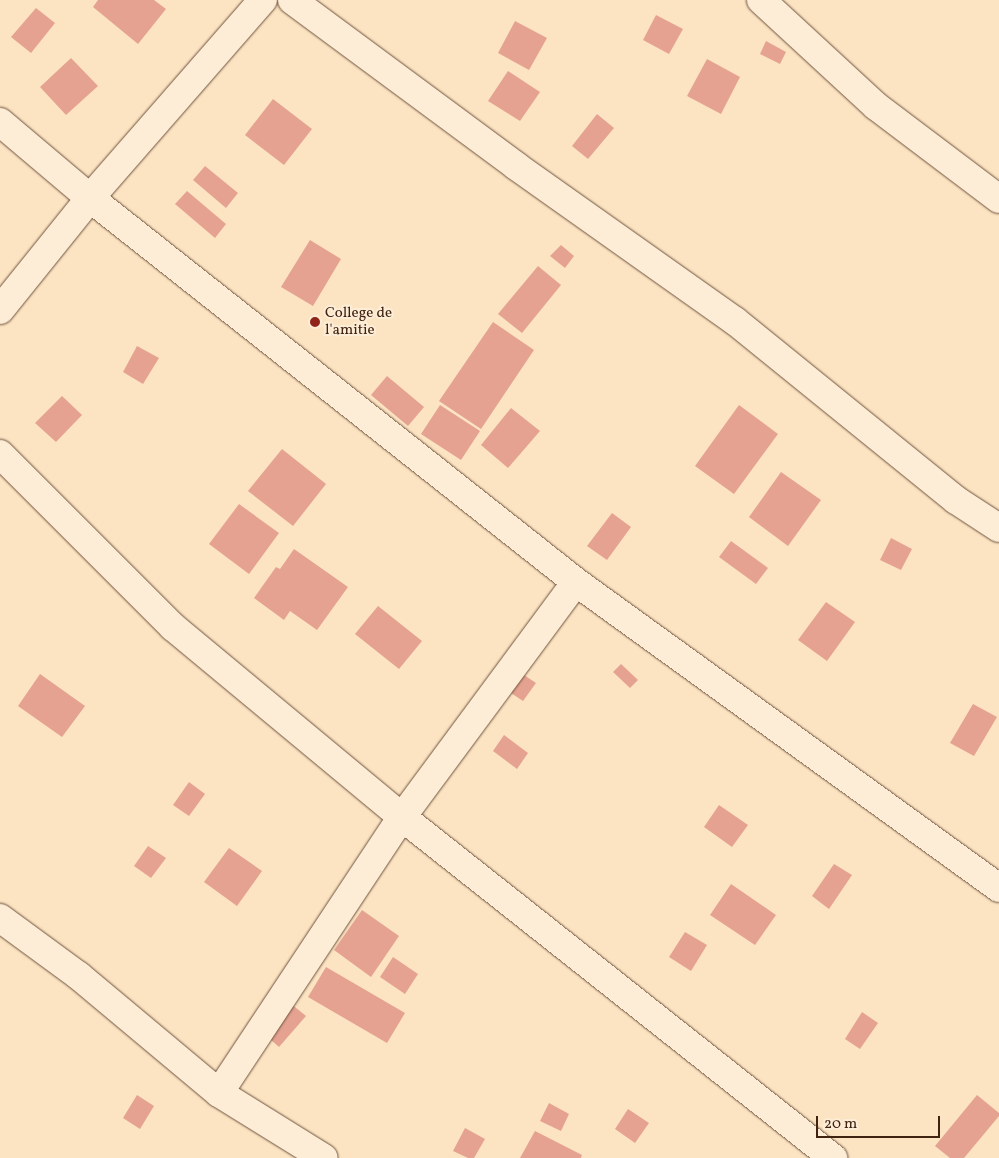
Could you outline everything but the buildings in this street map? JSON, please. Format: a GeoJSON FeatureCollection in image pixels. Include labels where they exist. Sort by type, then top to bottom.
{"type":"FeatureCollection","features":[{"type":"Feature","properties":{"kind":"street"},"geometry":{"type":"LineString","coordinates":[[0,310],[90,198],[263,0]]}},
{"type":"Feature","properties":{"kind":"street"},"geometry":{"type":"LineString","coordinates":[[292,0],[516,166],[735,321],[956,500],[999,528]]}},
{"type":"Feature","properties":{"kind":"street"},"geometry":{"type":"LineString","coordinates":[[761,0],[876,106],[999,198]]}},
{"type":"Feature","properties":{"kind":"street"},"geometry":{"type":"LineString","coordinates":[[0,122],[90,198],[576,582],[999,888]]}},
{"type":"Feature","properties":{"kind":"street"},"geometry":{"type":"LineString","coordinates":[[0,454],[173,627],[402,817],[828,1157]]}},
{"type":"Feature","properties":{"kind":"street"},"geometry":{"type":"LineString","coordinates":[[218,1093],[402,817],[576,582]]}},
{"type":"Feature","properties":{"kind":"street"},"geometry":{"type":"LineString","coordinates":[[0,918],[78,976],[218,1093],[313,1155]]}},
{"type":"Feature","properties":{"kind":"place","name":"College de l'amitie"},"geometry":{"type":"Point","coordinates":[315,322]}}]}
